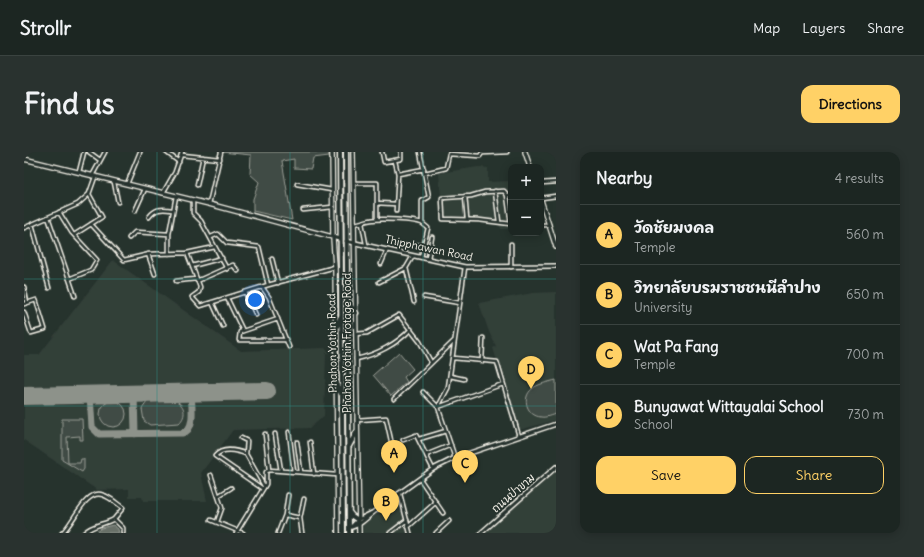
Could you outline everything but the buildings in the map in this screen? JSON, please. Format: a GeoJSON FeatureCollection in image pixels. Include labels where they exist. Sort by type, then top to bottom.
{"type":"FeatureCollection","features":[{"type":"Feature","properties":{"kind":"highway","name":"Phahon Yothin Road"},"geometry":{"type":"LineString","coordinates":[[340,152],[344,533]]}},
{"type":"Feature","properties":{"kind":"highway","name":"Phahon Yothin Road"},"geometry":{"type":"LineString","coordinates":[[346,152],[349,531]]}},
{"type":"Feature","properties":{"kind":"highway"},"geometry":{"type":"LineString","coordinates":[[346,159],[350,152]]}},
{"type":"Feature","properties":{"kind":"highway"},"geometry":{"type":"LineString","coordinates":[[340,239],[346,241]]}},
{"type":"Feature","properties":{"kind":"highway"},"geometry":{"type":"LineString","coordinates":[[347,301],[356,313]]}},
{"type":"Feature","properties":{"kind":"highway"},"geometry":{"type":"LineString","coordinates":[[336,329],[341,315]]}},
{"type":"Feature","properties":{"kind":"highway"},"geometry":{"type":"LineString","coordinates":[[337,385],[342,396]]}},
{"type":"Feature","properties":{"kind":"highway"},"geometry":{"type":"LineString","coordinates":[[348,446],[356,433]]}},
{"type":"Feature","properties":{"kind":"highway"},"geometry":{"type":"LineString","coordinates":[[349,511],[352,516],[358,520]]}},
{"type":"Feature","properties":{"kind":"highway"},"geometry":{"type":"LineString","coordinates":[[344,533],[349,531]]}},
{"type":"Feature","properties":{"kind":"main road","name":"Phahon Yothin Frotage Road"},"geometry":{"type":"LineString","coordinates":[[332,152],[337,385],[338,533]]}},
{"type":"Feature","properties":{"kind":"main road","name":"Phahon Yothin Frotage Road"},"geometry":{"type":"LineString","coordinates":[[353,152],[358,533]]}},
{"type":"Feature","properties":{"kind":"main road"},"geometry":{"type":"LineString","coordinates":[[525,152],[529,164]]}},
{"type":"Feature","properties":{"kind":"main road"},"geometry":{"type":"LineString","coordinates":[[24,159],[209,204],[340,239]]}},
{"type":"Feature","properties":{"kind":"main road"},"geometry":{"type":"LineString","coordinates":[[541,200],[556,247]]}},
{"type":"Feature","properties":{"kind":"street"},"geometry":{"type":"LineString","coordinates":[[79,173],[84,152]]}},
{"type":"Feature","properties":{"kind":"street"},"geometry":{"type":"LineString","coordinates":[[89,152],[100,160]]}},
{"type":"Feature","properties":{"kind":"street"},"geometry":{"type":"LineString","coordinates":[[24,228],[78,204],[89,194],[93,177],[105,152]]}},
{"type":"Feature","properties":{"kind":"street"},"geometry":{"type":"LineString","coordinates":[[127,185],[140,152]]}},
{"type":"Feature","properties":{"kind":"street"},"geometry":{"type":"LineString","coordinates":[[166,152],[179,162]]}},
{"type":"Feature","properties":{"kind":"street"},"geometry":{"type":"LineString","coordinates":[[199,156],[200,152]]}},
{"type":"Feature","properties":{"kind":"street"},"geometry":{"type":"LineString","coordinates":[[209,204],[221,152]]}},
{"type":"Feature","properties":{"kind":"street"},"geometry":{"type":"LineString","coordinates":[[382,152],[384,162],[401,159],[401,152]]}},
{"type":"Feature","properties":{"kind":"street"},"geometry":{"type":"LineString","coordinates":[[420,152],[429,197],[422,201],[422,223]]}},
{"type":"Feature","properties":{"kind":"street"},"geometry":{"type":"LineString","coordinates":[[424,173],[446,168],[449,154],[480,156],[482,153],[507,152]]}},
{"type":"Feature","properties":{"kind":"street"},"geometry":{"type":"LineString","coordinates":[[163,193],[182,153],[220,159]]}},
{"type":"Feature","properties":{"kind":"street"},"geometry":{"type":"LineString","coordinates":[[198,185],[203,156]]}},
{"type":"Feature","properties":{"kind":"street"},"geometry":{"type":"LineString","coordinates":[[395,161],[398,174],[396,211]]}},
{"type":"Feature","properties":{"kind":"street"},"geometry":{"type":"LineString","coordinates":[[398,174],[424,169]]}},
{"type":"Feature","properties":{"kind":"street"},"geometry":{"type":"LineString","coordinates":[[114,182],[118,202]]}},
{"type":"Feature","properties":{"kind":"street"},"geometry":{"type":"LineString","coordinates":[[544,183],[556,182]]}},
{"type":"Feature","properties":{"kind":"street"},"geometry":{"type":"LineString","coordinates":[[354,183],[377,183],[377,219]]}},
{"type":"Feature","properties":{"kind":"street"},"geometry":{"type":"LineString","coordinates":[[296,184],[333,190]]}},
{"type":"Feature","properties":{"kind":"street"},"geometry":{"type":"LineString","coordinates":[[136,211],[145,189]]}},
{"type":"Feature","properties":{"kind":"street"},"geometry":{"type":"LineString","coordinates":[[495,191],[499,222]]}},
{"type":"Feature","properties":{"kind":"street"},"geometry":{"type":"LineString","coordinates":[[508,202],[507,195],[504,191],[442,198],[443,219],[467,219],[508,224]]}},
{"type":"Feature","properties":{"kind":"street"},"geometry":{"type":"LineString","coordinates":[[74,235],[102,217],[89,194]]}},
{"type":"Feature","properties":{"kind":"street"},"geometry":{"type":"LineString","coordinates":[[169,254],[169,234],[172,210],[176,196]]}},
{"type":"Feature","properties":{"kind":"street"},"geometry":{"type":"LineString","coordinates":[[464,196],[467,219]]}},
{"type":"Feature","properties":{"kind":"street"},"geometry":{"type":"LineString","coordinates":[[544,198],[556,196]]}},
{"type":"Feature","properties":{"kind":"street"},"geometry":{"type":"LineString","coordinates":[[193,200],[193,213],[201,221],[211,237],[227,269]]}},
{"type":"Feature","properties":{"kind":"street"},"geometry":{"type":"LineString","coordinates":[[377,203],[396,204]]}},
{"type":"Feature","properties":{"kind":"street"},"geometry":{"type":"LineString","coordinates":[[303,210],[333,207]]}},
{"type":"Feature","properties":{"kind":"street"},"geometry":{"type":"LineString","coordinates":[[149,218],[153,212],[157,212],[159,209],[172,210]]}},
{"type":"Feature","properties":{"kind":"street"},"geometry":{"type":"LineString","coordinates":[[59,212],[74,235],[97,260],[91,270],[69,279]]}},
{"type":"Feature","properties":{"kind":"street"},"geometry":{"type":"LineString","coordinates":[[48,217],[75,296]]}},
{"type":"Feature","properties":{"kind":"street"},"geometry":{"type":"LineString","coordinates":[[355,224],[377,219],[400,221],[413,220],[422,223],[428,228],[421,257]]}},
{"type":"Feature","properties":{"kind":"street"},"geometry":{"type":"LineString","coordinates":[[362,223],[366,244]]}},
{"type":"Feature","properties":{"kind":"street"},"geometry":{"type":"LineString","coordinates":[[32,224],[49,288]]}},
{"type":"Feature","properties":{"kind":"street"},"geometry":{"type":"LineString","coordinates":[[92,224],[124,260],[148,254],[187,253],[215,247]]}},
{"type":"Feature","properties":{"kind":"street"},"geometry":{"type":"LineString","coordinates":[[544,225],[549,225]]}},
{"type":"Feature","properties":{"kind":"street"},"geometry":{"type":"LineString","coordinates":[[129,238],[135,232],[169,234]]}},
{"type":"Feature","properties":{"kind":"street"},"geometry":{"type":"LineString","coordinates":[[211,237],[218,234],[227,243],[258,247],[268,285]]}},
{"type":"Feature","properties":{"kind":"street"},"geometry":{"type":"LineString","coordinates":[[428,258],[432,237]]}},
{"type":"Feature","properties":{"kind":"street","name":"Thipphawan Road"},"geometry":{"type":"LineString","coordinates":[[346,241],[366,244],[465,267],[556,266]]}},
{"type":"Feature","properties":{"kind":"street"},"geometry":{"type":"LineString","coordinates":[[413,244],[424,246]]}},
{"type":"Feature","properties":{"kind":"street"},"geometry":{"type":"LineString","coordinates":[[510,267],[511,244]]}},
{"type":"Feature","properties":{"kind":"street"},"geometry":{"type":"LineString","coordinates":[[381,264],[387,249]]}},
{"type":"Feature","properties":{"kind":"street"},"geometry":{"type":"LineString","coordinates":[[187,253],[200,289],[193,296],[193,298],[200,306],[268,285],[335,267]]}},
{"type":"Feature","properties":{"kind":"street"},"geometry":{"type":"LineString","coordinates":[[148,254],[155,274]]}},
{"type":"Feature","properties":{"kind":"street"},"geometry":{"type":"LineString","coordinates":[[379,282],[406,268],[413,256]]}},
{"type":"Feature","properties":{"kind":"street"},"geometry":{"type":"LineString","coordinates":[[192,266],[222,258]]}},
{"type":"Feature","properties":{"kind":"street"},"geometry":{"type":"LineString","coordinates":[[272,259],[278,283]]}},
{"type":"Feature","properties":{"kind":"street"},"geometry":{"type":"LineString","coordinates":[[176,281],[196,280],[227,269],[233,265],[238,271]]}},
{"type":"Feature","properties":{"kind":"street"},"geometry":{"type":"LineString","coordinates":[[438,407],[448,388],[465,267]]}},
{"type":"Feature","properties":{"kind":"street"},"geometry":{"type":"LineString","coordinates":[[406,268],[414,302]]}},
{"type":"Feature","properties":{"kind":"street"},"geometry":{"type":"LineString","coordinates":[[24,287],[25,303],[36,300],[44,329],[31,333],[24,312]]}},
{"type":"Feature","properties":{"kind":"street"},"geometry":{"type":"LineString","coordinates":[[262,287],[278,319],[289,347]]}},
{"type":"Feature","properties":{"kind":"street"},"geometry":{"type":"LineString","coordinates":[[245,292],[256,315]]}},
{"type":"Feature","properties":{"kind":"street"},"geometry":{"type":"LineString","coordinates":[[424,297],[460,302]]}},
{"type":"Feature","properties":{"kind":"street"},"geometry":{"type":"LineString","coordinates":[[227,298],[243,331]]}},
{"type":"Feature","properties":{"kind":"street"},"geometry":{"type":"LineString","coordinates":[[212,302],[223,326]]}},
{"type":"Feature","properties":{"kind":"street"},"geometry":{"type":"LineString","coordinates":[[356,334],[367,333],[399,315],[411,329],[431,362]]}},
{"type":"Feature","properties":{"kind":"street"},"geometry":{"type":"LineString","coordinates":[[278,319],[239,333],[240,341],[286,340]]}},
{"type":"Feature","properties":{"kind":"street"},"geometry":{"type":"LineString","coordinates":[[356,359],[368,356],[402,339],[411,329]]}},
{"type":"Feature","properties":{"kind":"street"},"geometry":{"type":"LineString","coordinates":[[482,360],[483,338]]}},
{"type":"Feature","properties":{"kind":"street"},"geometry":{"type":"LineString","coordinates":[[394,399],[454,341]]}},
{"type":"Feature","properties":{"kind":"street"},"geometry":{"type":"LineString","coordinates":[[452,358],[496,361],[519,436]]}},
{"type":"Feature","properties":{"kind":"street"},"geometry":{"type":"LineString","coordinates":[[450,376],[457,376],[460,379],[464,379]]}},
{"type":"Feature","properties":{"kind":"street"},"geometry":{"type":"LineString","coordinates":[[438,407],[504,384]]}},
{"type":"Feature","properties":{"kind":"street"},"geometry":{"type":"LineString","coordinates":[[423,392],[438,407],[455,458]]}},
{"type":"Feature","properties":{"kind":"street"},"geometry":{"type":"LineString","coordinates":[[357,420],[386,418],[392,445]]}},
{"type":"Feature","properties":{"kind":"street"},"geometry":{"type":"LineString","coordinates":[[349,531],[358,520],[372,513],[400,494],[433,469],[455,458],[556,424]]}},
{"type":"Feature","properties":{"kind":"street"},"geometry":{"type":"LineString","coordinates":[[419,440],[446,431]]}},
{"type":"Feature","properties":{"kind":"street"},"geometry":{"type":"LineString","coordinates":[[289,432],[294,472]]}},
{"type":"Feature","properties":{"kind":"street"},"geometry":{"type":"LineString","coordinates":[[265,434],[270,470]]}},
{"type":"Feature","properties":{"kind":"street"},"geometry":{"type":"LineString","coordinates":[[275,434],[281,471]]}},
{"type":"Feature","properties":{"kind":"street"},"geometry":{"type":"LineString","coordinates":[[403,440],[415,434],[433,469]]}},
{"type":"Feature","properties":{"kind":"street"},"geometry":{"type":"LineString","coordinates":[[241,438],[247,441],[246,454],[264,488]]}},
{"type":"Feature","properties":{"kind":"street"},"geometry":{"type":"LineString","coordinates":[[298,442],[301,472]]}},
{"type":"Feature","properties":{"kind":"street"},"geometry":{"type":"LineString","coordinates":[[310,442],[314,474]]}},
{"type":"Feature","properties":{"kind":"street"},"geometry":{"type":"LineString","coordinates":[[426,455],[451,445]]}},
{"type":"Feature","properties":{"kind":"street"},"geometry":{"type":"LineString","coordinates":[[246,454],[226,450],[215,456],[264,488]]}},
{"type":"Feature","properties":{"kind":"street","name":"ถนนป่าขาม"},"geometry":{"type":"LineString","coordinates":[[481,533],[556,467]]}},
{"type":"Feature","properties":{"kind":"street"},"geometry":{"type":"LineString","coordinates":[[236,532],[264,488],[266,472],[270,470],[337,475]]}},
{"type":"Feature","properties":{"kind":"street"},"geometry":{"type":"LineString","coordinates":[[211,475],[222,510],[217,522]]}},
{"type":"Feature","properties":{"kind":"street"},"geometry":{"type":"LineString","coordinates":[[420,478],[443,512]]}},
{"type":"Feature","properties":{"kind":"street"},"geometry":{"type":"LineString","coordinates":[[218,496],[232,488]]}},
{"type":"Feature","properties":{"kind":"street"},"geometry":{"type":"LineString","coordinates":[[62,533],[67,528],[81,506],[94,494],[104,495],[123,508],[114,519],[106,523],[92,526],[84,533]]}},
{"type":"Feature","properties":{"kind":"street"},"geometry":{"type":"LineString","coordinates":[[400,494],[410,533]]}},
{"type":"Feature","properties":{"kind":"street"},"geometry":{"type":"LineString","coordinates":[[278,533],[284,515],[288,495]]}},
{"type":"Feature","properties":{"kind":"street"},"geometry":{"type":"LineString","coordinates":[[302,533],[300,518],[304,499]]}},
{"type":"Feature","properties":{"kind":"street"},"geometry":{"type":"LineString","coordinates":[[408,527],[436,502]]}},
{"type":"Feature","properties":{"kind":"street"},"geometry":{"type":"LineString","coordinates":[[349,531],[370,518],[372,513]]}},
{"type":"Feature","properties":{"kind":"street"},"geometry":{"type":"LineString","coordinates":[[284,515],[288,514],[300,518]]}},
{"type":"Feature","properties":{"kind":"street"},"geometry":{"type":"LineString","coordinates":[[114,519],[123,528],[123,533]]}},
{"type":"Feature","properties":{"kind":"street"},"geometry":{"type":"LineString","coordinates":[[211,520],[236,532],[243,533]]}},
{"type":"Feature","properties":{"kind":"street"},"geometry":{"type":"LineString","coordinates":[[390,533],[407,520]]}},
{"type":"Feature","properties":{"kind":"street"},"geometry":{"type":"LineString","coordinates":[[436,533],[449,521]]}},
{"type":"Feature","properties":{"kind":"shaded area"},"geometry":{"type":"Polygon","coordinates":[[[221,152],[329,152],[329,156],[313,158],[311,169],[294,168],[294,159],[282,161],[292,220],[253,211],[253,199],[259,182],[250,174],[251,155],[221,152]]]}},
{"type":"Feature","properties":{"kind":"shaded area"},"geometry":{"type":"Polygon","coordinates":[[[478,167],[488,168],[488,182],[508,181],[508,229],[501,229],[499,225],[460,220],[443,222],[439,173],[478,167]]]}},
{"type":"Feature","properties":{"kind":"shaded area"},"geometry":{"type":"Polygon","coordinates":[[[113,260],[241,351],[325,348],[330,353],[326,353],[324,416],[310,428],[233,430],[201,473],[207,501],[143,501],[142,497],[129,497],[129,489],[97,490],[24,440],[24,355],[39,355],[113,260]]]}},
{"type":"Feature","properties":{"kind":"shaded area"},"geometry":{"type":"Polygon","coordinates":[[[556,292],[556,420],[519,430],[493,348],[496,346],[489,332],[479,303],[533,293],[556,292]]]}},
{"type":"Feature","properties":{"kind":"shaded area"},"geometry":{"type":"Polygon","coordinates":[[[399,352],[413,369],[404,377],[407,382],[391,396],[373,375],[399,352]]]}},
{"type":"Feature","properties":{"kind":"shaded area"},"geometry":{"type":"Polygon","coordinates":[[[556,380],[556,414],[547,417],[536,416],[527,406],[526,402],[529,393],[532,389],[543,383],[556,380]]]}},
{"type":"Feature","properties":{"kind":"shaded area"},"geometry":{"type":"Polygon","coordinates":[[[113,401],[122,405],[126,414],[122,423],[113,427],[104,423],[100,414],[104,405],[113,401]]]}},
{"type":"Feature","properties":{"kind":"shaded area"},"geometry":{"type":"Polygon","coordinates":[[[176,401],[181,405],[184,411],[182,420],[179,423],[150,425],[144,421],[142,409],[147,402],[176,401]]]}},
{"type":"Feature","properties":{"kind":"shaded area"},"geometry":{"type":"Polygon","coordinates":[[[62,419],[82,419],[83,440],[80,440],[80,436],[67,437],[68,463],[80,463],[81,459],[84,459],[84,469],[82,472],[62,460],[62,419]]]}},
{"type":"Feature","properties":{"kind":"shaded area"},"geometry":{"type":"Polygon","coordinates":[[[556,468],[556,533],[485,533],[556,468]]]}},
{"type":"Feature","properties":{"kind":"shaded area"},"geometry":{"type":"Polygon","coordinates":[[[398,499],[407,533],[361,533],[361,526],[398,499]]]}},
{"type":"Feature","properties":{"kind":"shaded area"},"geometry":{"type":"Polygon","coordinates":[[[113,525],[118,529],[119,533],[95,533],[101,528],[113,525]]]}},
{"type":"Feature","properties":{"kind":"taxiway"},"geometry":{"type":"LineString","coordinates":[[90,395],[92,427],[99,434],[182,433],[187,431],[190,427],[192,416],[191,392]]}},
{"type":"Feature","properties":{"kind":"taxiway"},"geometry":{"type":"LineString","coordinates":[[134,393],[135,434]]}},
{"type":"Feature","properties":{"kind":"runway"},"geometry":{"type":"LineString","coordinates":[[24,396],[267,391]]}},
{"type":"Feature","properties":{"kind":"place","name":"Bunyawat Wittayalai School"},"geometry":{"type":"Point","coordinates":[531,389]}},
{"type":"Feature","properties":{"kind":"place","name":"วัดชัยมงคล"},"geometry":{"type":"Point","coordinates":[394,473]}},
{"type":"Feature","properties":{"kind":"place","name":"Wat Pa Fang"},"geometry":{"type":"Point","coordinates":[465,483]}},
{"type":"Feature","properties":{"kind":"place","name":"วิทยาลัยบรมราชชนนีลำปาง"},"geometry":{"type":"Point","coordinates":[386,521]}}]}
